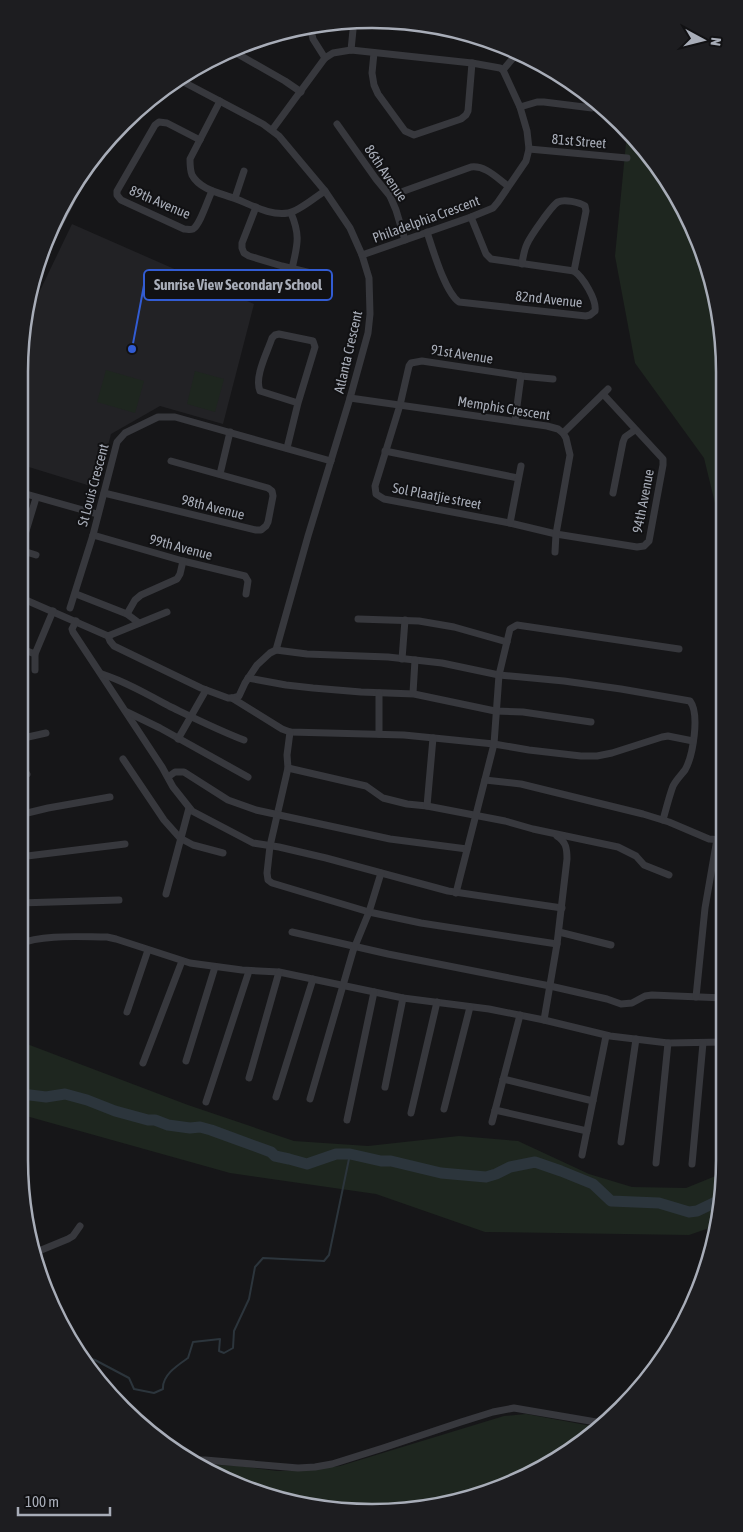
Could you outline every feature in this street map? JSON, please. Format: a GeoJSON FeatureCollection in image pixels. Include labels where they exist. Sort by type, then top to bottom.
{"type":"FeatureCollection","features":[{"type":"Feature","properties":{"kind":"street"},"geometry":{"type":"LineString","coordinates":[[351,50],[353,28]]}},
{"type":"Feature","properties":{"kind":"street"},"geometry":{"type":"LineString","coordinates":[[312,33],[325,58]]}},
{"type":"Feature","properties":{"kind":"street"},"geometry":{"type":"LineString","coordinates":[[272,130],[325,58],[333,53],[351,50],[472,62],[500,68],[503,70],[520,107],[527,131],[529,149]]}},
{"type":"Feature","properties":{"kind":"street"},"geometry":{"type":"LineString","coordinates":[[374,53],[372,73],[378,94],[405,131],[414,135],[461,119],[466,115],[472,62]]}},
{"type":"Feature","properties":{"kind":"street"},"geometry":{"type":"LineString","coordinates":[[238,55],[301,92]]}},
{"type":"Feature","properties":{"kind":"street"},"geometry":{"type":"LineString","coordinates":[[503,70],[513,58]]}},
{"type":"Feature","properties":{"kind":"street","name":"Atlanta Crescent"},"geometry":{"type":"LineString","coordinates":[[185,82],[272,130],[279,136],[325,191],[350,228],[362,255],[369,278],[370,314],[368,332],[276,650]]}},
{"type":"Feature","properties":{"kind":"street"},"geometry":{"type":"LineString","coordinates":[[220,101],[190,160],[192,175],[198,182],[212,191],[275,213],[291,213],[325,191]]}},
{"type":"Feature","properties":{"kind":"street"},"geometry":{"type":"LineString","coordinates":[[520,107],[537,102],[592,108]]}},
{"type":"Feature","properties":{"kind":"street","name":"89th Avenue"},"geometry":{"type":"LineString","coordinates":[[200,140],[167,123],[159,122],[155,125],[117,191],[117,195],[121,200],[190,230],[195,228],[198,223],[212,191]]}},
{"type":"Feature","properties":{"kind":"street","name":"86th Avenue"},"geometry":{"type":"LineString","coordinates":[[337,124],[390,196],[405,240]]}},
{"type":"Feature","properties":{"kind":"street","name":"81st Street"},"geometry":{"type":"LineString","coordinates":[[529,149],[627,158]]}},
{"type":"Feature","properties":{"kind":"street","name":"Philadelphia Crescent"},"geometry":{"type":"LineString","coordinates":[[362,255],[493,208],[526,161],[529,149]]}},
{"type":"Feature","properties":{"kind":"street"},"geometry":{"type":"LineString","coordinates":[[390,196],[477,166],[488,171],[508,186]]}},
{"type":"Feature","properties":{"kind":"street"},"geometry":{"type":"LineString","coordinates":[[235,198],[244,171]]}},
{"type":"Feature","properties":{"kind":"street"},"geometry":{"type":"LineString","coordinates":[[471,217],[486,254],[491,258],[522,264],[574,271],[586,211],[585,206],[564,201],[555,204],[526,246],[522,264]]}},
{"type":"Feature","properties":{"kind":"street"},"geometry":{"type":"LineString","coordinates":[[256,207],[242,243],[244,253],[292,269],[323,276]]}},
{"type":"Feature","properties":{"kind":"street"},"geometry":{"type":"LineString","coordinates":[[291,213],[298,238],[292,269]]}},
{"type":"Feature","properties":{"kind":"street","name":"82nd Avenue"},"geometry":{"type":"LineString","coordinates":[[427,232],[453,298],[459,302],[590,315],[595,311],[595,302],[580,275],[574,271]]}},
{"type":"Feature","properties":{"kind":"street"},"geometry":{"type":"LineString","coordinates":[[286,448],[315,348],[313,341],[307,339],[275,335],[272,338],[258,378],[258,386],[260,391],[267,394],[298,403]]}},
{"type":"Feature","properties":{"kind":"street","name":"91st Avenue"},"geometry":{"type":"LineString","coordinates":[[400,405],[409,366],[414,362],[422,360],[521,376],[553,379]]}},
{"type":"Feature","properties":{"kind":"street"},"geometry":{"type":"LineString","coordinates":[[514,422],[521,376]]}},
{"type":"Feature","properties":{"kind":"street","name":"94th Avenue"},"geometry":{"type":"LineString","coordinates":[[556,534],[637,547],[644,546],[649,540],[663,464],[660,456],[635,430],[605,392],[563,433]]}},
{"type":"Feature","properties":{"kind":"street","name":"Memphis Crescent"},"geometry":{"type":"LineString","coordinates":[[350,398],[558,429],[566,438],[570,455],[556,534],[555,552]]}},
{"type":"Feature","properties":{"kind":"street","name":"Sol Plaatjie street"},"geometry":{"type":"LineString","coordinates":[[400,405],[374,486],[379,497],[556,534]]}},
{"type":"Feature","properties":{"kind":"street","name":"St Louis Crescent"},"geometry":{"type":"LineString","coordinates":[[70,608],[76,594],[93,535],[117,442],[125,433],[158,417],[175,417],[331,461]]}},
{"type":"Feature","properties":{"kind":"street"},"geometry":{"type":"LineString","coordinates":[[613,493],[622,442],[625,437],[635,430]]}},
{"type":"Feature","properties":{"kind":"street"},"geometry":{"type":"LineString","coordinates":[[220,474],[230,432]]}},
{"type":"Feature","properties":{"kind":"street"},"geometry":{"type":"LineString","coordinates":[[385,450],[518,478]]}},
{"type":"Feature","properties":{"kind":"street","name":"98th Avenue"},"geometry":{"type":"LineString","coordinates":[[104,493],[256,530],[261,530],[266,526],[273,496],[272,491],[264,486],[171,461]]}},
{"type":"Feature","properties":{"kind":"street"},"geometry":{"type":"LineString","coordinates":[[510,523],[521,466]]}},
{"type":"Feature","properties":{"kind":"street"},"geometry":{"type":"LineString","coordinates":[[28,495],[97,514]]}},
{"type":"Feature","properties":{"kind":"street"},"geometry":{"type":"LineString","coordinates":[[28,525],[36,498]]}},
{"type":"Feature","properties":{"kind":"street","name":"99th Avenue"},"geometry":{"type":"LineString","coordinates":[[93,535],[183,561],[245,576],[248,581],[246,594]]}},
{"type":"Feature","properties":{"kind":"street"},"geometry":{"type":"LineString","coordinates":[[28,554],[36,555]]}},
{"type":"Feature","properties":{"kind":"street"},"geometry":{"type":"LineString","coordinates":[[127,614],[135,600],[141,595],[177,579],[183,561]]}},
{"type":"Feature","properties":{"kind":"street"},"geometry":{"type":"LineString","coordinates":[[76,594],[127,614],[139,623]]}},
{"type":"Feature","properties":{"kind":"street"},"geometry":{"type":"LineString","coordinates":[[28,602],[53,611],[108,636],[114,646],[206,690],[232,698],[290,732],[379,734],[433,738],[597,756],[668,736],[693,742]]}},
{"type":"Feature","properties":{"kind":"street"},"geometry":{"type":"LineString","coordinates":[[35,670],[35,654],[53,611]]}},
{"type":"Feature","properties":{"kind":"street"},"geometry":{"type":"LineString","coordinates":[[108,636],[167,612]]}},
{"type":"Feature","properties":{"kind":"street"},"geometry":{"type":"LineString","coordinates":[[358,620],[419,621],[454,627],[507,642]]}},
{"type":"Feature","properties":{"kind":"street"},"geometry":{"type":"LineString","coordinates":[[402,659],[405,620]]}},
{"type":"Feature","properties":{"kind":"street"},"geometry":{"type":"LineString","coordinates":[[76,621],[72,629],[73,632],[126,711],[173,787],[192,811],[253,843],[326,858],[456,892],[562,908]]}},
{"type":"Feature","properties":{"kind":"street"},"geometry":{"type":"LineString","coordinates":[[456,892],[494,744],[499,675],[510,629],[517,625],[679,649]]}},
{"type":"Feature","properties":{"kind":"street"},"geometry":{"type":"LineString","coordinates":[[232,698],[239,696],[257,665],[276,650],[307,654],[442,663],[499,675],[621,689],[690,702],[694,706],[693,742],[690,757],[673,786],[663,820]]}},
{"type":"Feature","properties":{"kind":"street"},"geometry":{"type":"LineString","coordinates":[[28,651],[35,654]]}},
{"type":"Feature","properties":{"kind":"street"},"geometry":{"type":"LineString","coordinates":[[413,694],[415,660]]}},
{"type":"Feature","properties":{"kind":"street"},"geometry":{"type":"LineString","coordinates":[[101,674],[121,680],[191,716],[244,740]]}},
{"type":"Feature","properties":{"kind":"street"},"geometry":{"type":"LineString","coordinates":[[248,678],[286,685],[413,694],[496,711],[523,712],[592,722]]}},
{"type":"Feature","properties":{"kind":"street"},"geometry":{"type":"LineString","coordinates":[[178,738],[206,690]]}},
{"type":"Feature","properties":{"kind":"street"},"geometry":{"type":"LineString","coordinates":[[379,693],[379,734]]}},
{"type":"Feature","properties":{"kind":"street"},"geometry":{"type":"LineString","coordinates":[[126,711],[248,778]]}},
{"type":"Feature","properties":{"kind":"street"},"geometry":{"type":"LineString","coordinates":[[290,732],[287,755],[288,768],[270,846],[268,880],[272,883],[370,912],[421,923],[558,944]]}},
{"type":"Feature","properties":{"kind":"street"},"geometry":{"type":"LineString","coordinates":[[28,737],[46,734]]}},
{"type":"Feature","properties":{"kind":"street"},"geometry":{"type":"LineString","coordinates":[[427,806],[433,738]]}},
{"type":"Feature","properties":{"kind":"street"},"geometry":{"type":"LineString","coordinates":[[124,759],[164,820],[180,838],[193,845],[223,853]]}},
{"type":"Feature","properties":{"kind":"street"},"geometry":{"type":"LineString","coordinates":[[288,768],[366,786],[383,798],[407,804],[476,815],[618,847],[636,856],[644,865],[669,875]]}},
{"type":"Feature","properties":{"kind":"street"},"geometry":{"type":"LineString","coordinates":[[168,777],[175,772],[184,772],[228,800],[256,810],[390,839],[466,849]]}},
{"type":"Feature","properties":{"kind":"street"},"geometry":{"type":"LineString","coordinates":[[485,780],[521,784],[663,820],[709,839],[716,839]]}},
{"type":"Feature","properties":{"kind":"street"},"geometry":{"type":"LineString","coordinates":[[28,813],[110,798]]}},
{"type":"Feature","properties":{"kind":"street"},"geometry":{"type":"LineString","coordinates":[[166,894],[189,808]]}},
{"type":"Feature","properties":{"kind":"street"},"geometry":{"type":"LineString","coordinates":[[544,1020],[558,944],[567,848],[565,842],[555,834]]}},
{"type":"Feature","properties":{"kind":"street"},"geometry":{"type":"LineString","coordinates":[[28,856],[125,844]]}},
{"type":"Feature","properties":{"kind":"street"},"geometry":{"type":"LineString","coordinates":[[696,997],[705,908],[716,857]]}},
{"type":"Feature","properties":{"kind":"street"},"geometry":{"type":"LineString","coordinates":[[310,1098],[356,946],[370,912],[381,873]]}},
{"type":"Feature","properties":{"kind":"street"},"geometry":{"type":"LineString","coordinates":[[28,903],[119,900]]}},
{"type":"Feature","properties":{"kind":"street"},"geometry":{"type":"LineString","coordinates":[[292,932],[388,954],[550,986],[622,1004],[632,1003],[645,996],[652,995],[716,998]]}},
{"type":"Feature","properties":{"kind":"street"},"geometry":{"type":"LineString","coordinates":[[559,932],[611,945]]}},
{"type":"Feature","properties":{"kind":"street"},"geometry":{"type":"LineString","coordinates":[[28,940],[107,937],[182,961],[249,971],[279,972],[403,998],[520,1015],[606,1036],[668,1043],[716,1042]]}},
{"type":"Feature","properties":{"kind":"street"},"geometry":{"type":"LineString","coordinates":[[127,1012],[148,950]]}},
{"type":"Feature","properties":{"kind":"street"},"geometry":{"type":"LineString","coordinates":[[143,1063],[182,961]]}},
{"type":"Feature","properties":{"kind":"street"},"geometry":{"type":"LineString","coordinates":[[186,1061],[215,967]]}},
{"type":"Feature","properties":{"kind":"street"},"geometry":{"type":"LineString","coordinates":[[206,1102],[249,971]]}},
{"type":"Feature","properties":{"kind":"street"},"geometry":{"type":"LineString","coordinates":[[249,1078],[279,972]]}},
{"type":"Feature","properties":{"kind":"street"},"geometry":{"type":"LineString","coordinates":[[276,1097],[313,979]]}},
{"type":"Feature","properties":{"kind":"street"},"geometry":{"type":"LineString","coordinates":[[347,1120],[374,992]]}},
{"type":"Feature","properties":{"kind":"street"},"geometry":{"type":"LineString","coordinates":[[385,1087],[403,998]]}},
{"type":"Feature","properties":{"kind":"street"},"geometry":{"type":"LineString","coordinates":[[411,1114],[437,1002]]}},
{"type":"Feature","properties":{"kind":"street"},"geometry":{"type":"LineString","coordinates":[[444,1109],[470,1007]]}},
{"type":"Feature","properties":{"kind":"street"},"geometry":{"type":"LineString","coordinates":[[492,1122],[520,1015]]}},
{"type":"Feature","properties":{"kind":"street"},"geometry":{"type":"LineString","coordinates":[[582,1155],[606,1036]]}},
{"type":"Feature","properties":{"kind":"street"},"geometry":{"type":"LineString","coordinates":[[621,1142],[636,1040]]}},
{"type":"Feature","properties":{"kind":"street"},"geometry":{"type":"LineString","coordinates":[[656,1163],[668,1043]]}},
{"type":"Feature","properties":{"kind":"street"},"geometry":{"type":"LineString","coordinates":[[692,1164],[703,1043]]}},
{"type":"Feature","properties":{"kind":"street"},"geometry":{"type":"LineString","coordinates":[[503,1079],[593,1100]]}},
{"type":"Feature","properties":{"kind":"street"},"geometry":{"type":"LineString","coordinates":[[495,1110],[587,1131]]}},
{"type":"Feature","properties":{"kind":"street"},"geometry":{"type":"LineString","coordinates":[[39,1251],[73,1236],[80,1226]]}},
{"type":"Feature","properties":{"kind":"street"},"geometry":{"type":"LineString","coordinates":[[203,1460],[298,1468],[332,1464],[469,1419],[514,1408],[595,1422]]}},
{"type":"Feature","properties":{"kind":"shaded area"},"geometry":{"type":"Polygon","coordinates":[[[626,141],[658,180],[680,219],[704,282],[713,327],[715,349],[716,507],[704,458],[635,363],[615,256],[626,141]]]}},
{"type":"Feature","properties":{"kind":"shaded area"},"geometry":{"type":"Polygon","coordinates":[[[72,224],[254,304],[223,424],[160,406],[111,434],[97,488],[28,467],[28,349],[34,302],[72,224]]]}},
{"type":"Feature","properties":{"kind":"shaded area"},"geometry":{"type":"Polygon","coordinates":[[[106,370],[144,381],[135,413],[97,402],[106,370]]]}},
{"type":"Feature","properties":{"kind":"shaded area"},"geometry":{"type":"Polygon","coordinates":[[[195,371],[224,379],[215,412],[187,404],[195,371]]]}},
{"type":"Feature","properties":{"kind":"shaded area"},"geometry":{"type":"Polygon","coordinates":[[[28,1044],[188,1105],[294,1141],[368,1146],[459,1136],[518,1141],[589,1174],[632,1187],[686,1188],[715,1176],[709,1228],[689,1235],[485,1232],[376,1194],[230,1173],[28,1117],[28,1044]]]}},
{"type":"Feature","properties":{"kind":"shaded area"},"geometry":{"type":"Polygon","coordinates":[[[526,1414],[590,1426],[563,1447],[524,1469],[461,1493],[416,1502],[349,1504],[304,1498],[261,1486],[211,1465],[277,1471],[309,1470],[340,1466],[504,1416],[526,1414]]]}},
{"type":"Feature","properties":{"kind":"waterway"},"geometry":{"type":"LineString","coordinates":[[28,1095],[46,1097],[65,1094],[115,1111],[148,1120],[155,1120],[168,1125],[190,1128],[200,1127],[271,1152],[275,1156],[307,1164],[336,1154],[350,1154],[381,1161],[391,1161],[441,1173],[486,1177],[510,1167],[535,1162],[593,1184],[611,1201],[659,1203],[689,1212],[697,1211],[713,1203]]}},
{"type":"Feature","properties":{"kind":"waterway"},"geometry":{"type":"LineString","coordinates":[[90,1359],[129,1378],[134,1389],[154,1393],[163,1389],[163,1384],[168,1375],[175,1367],[188,1358],[193,1342],[220,1339],[219,1351],[224,1353],[233,1348],[234,1331],[249,1299],[255,1267],[263,1258],[324,1261],[329,1255],[350,1154]]}},
{"type":"Feature","properties":{"kind":"place","name":"Sunrise View Secondary School"},"geometry":{"type":"Point","coordinates":[132,349]}}]}
